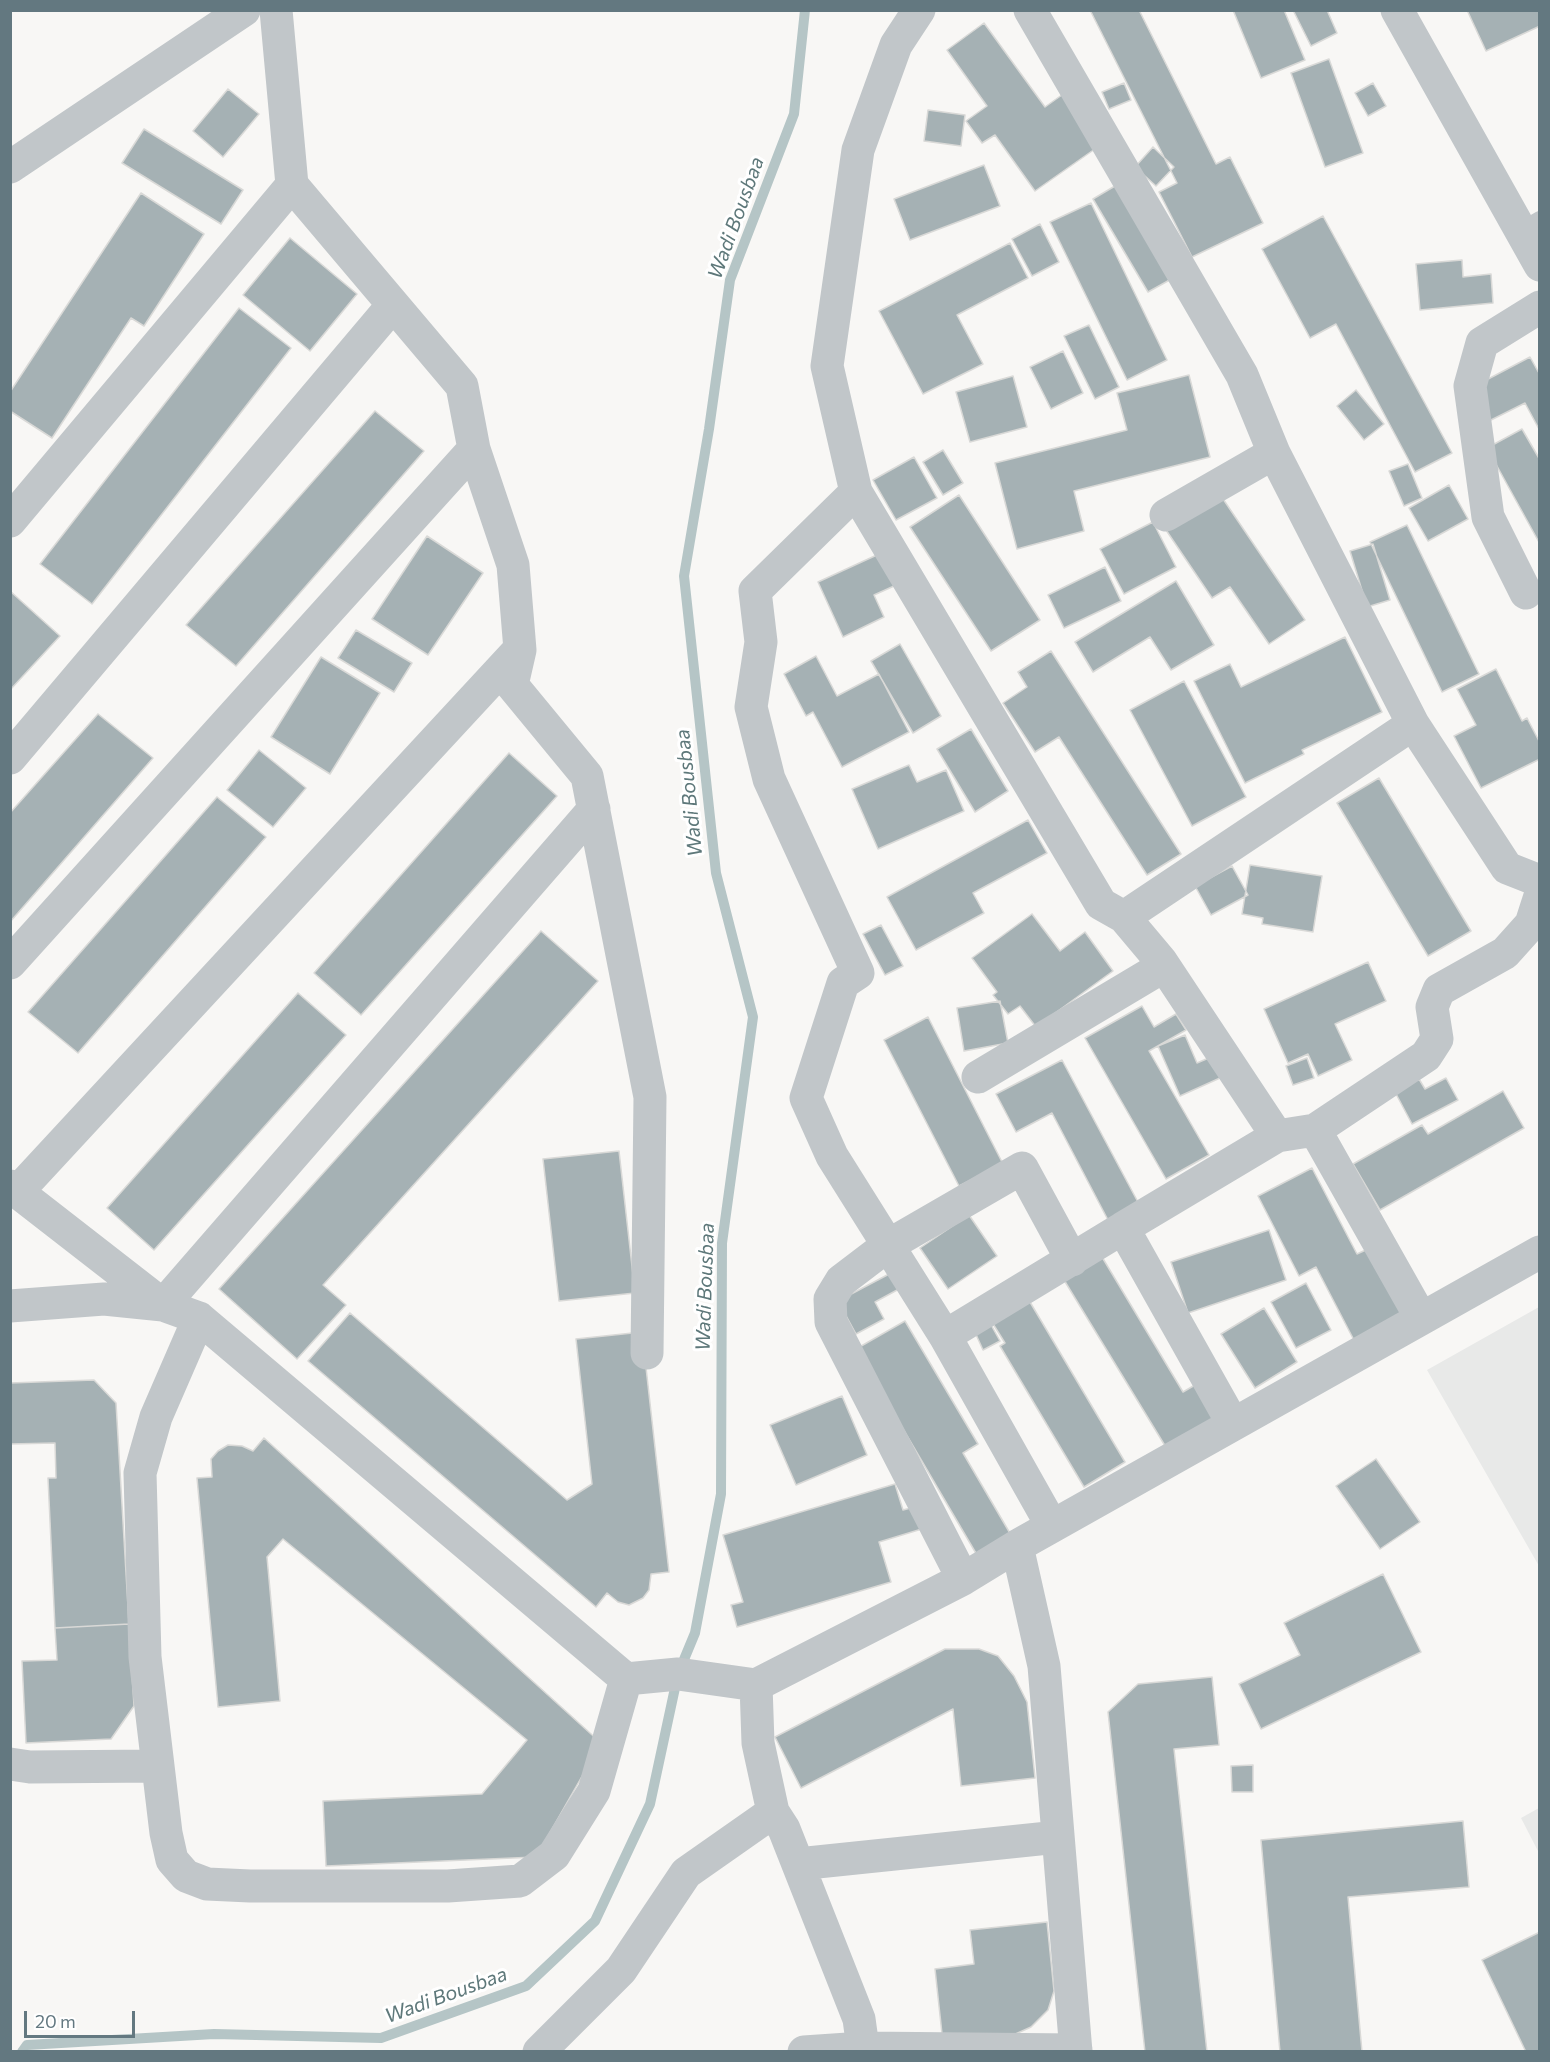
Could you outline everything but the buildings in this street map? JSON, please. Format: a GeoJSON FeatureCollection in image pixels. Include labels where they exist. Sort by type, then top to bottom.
{"type":"FeatureCollection","features":[{"type":"Feature","properties":{"kind":"street"},"geometry":{"type":"LineString","coordinates":[[10,167],[244,10]]}},
{"type":"Feature","properties":{"kind":"street"},"geometry":{"type":"LineString","coordinates":[[276,10],[292,185],[462,386],[474,449],[513,565],[520,650],[512,685],[587,776],[650,1097],[647,1353]]}},
{"type":"Feature","properties":{"kind":"street"},"geometry":{"type":"LineString","coordinates":[[919,10],[896,45],[858,150],[827,366],[856,492],[1101,904],[1124,918],[1164,966],[1277,1136]]}},
{"type":"Feature","properties":{"kind":"street"},"geometry":{"type":"LineString","coordinates":[[1030,10],[1242,375],[1274,453],[1413,724],[1507,868],[1539,881]]}},
{"type":"Feature","properties":{"kind":"street"},"geometry":{"type":"LineString","coordinates":[[1397,10],[1530,226],[1539,265]]}},
{"type":"Feature","properties":{"kind":"street"},"geometry":{"type":"LineString","coordinates":[[10,521],[292,185]]}},
{"type":"Feature","properties":{"kind":"street"},"geometry":{"type":"LineString","coordinates":[[10,758],[393,305]]}},
{"type":"Feature","properties":{"kind":"street"},"geometry":{"type":"LineString","coordinates":[[1526,593],[1488,518],[1470,386],[1482,343],[1539,307]]}},
{"type":"Feature","properties":{"kind":"street"},"geometry":{"type":"LineString","coordinates":[[10,963],[474,449]]}},
{"type":"Feature","properties":{"kind":"street"},"geometry":{"type":"LineString","coordinates":[[1166,515],[1274,453]]}},
{"type":"Feature","properties":{"kind":"street"},"geometry":{"type":"LineString","coordinates":[[856,492],[755,591],[760,642],[751,707],[769,779],[858,973],[843,983],[806,1098],[832,1156],[886,1246],[945,1335],[1052,1526]]}},
{"type":"Feature","properties":{"kind":"street"},"geometry":{"type":"LineString","coordinates":[[163,1305],[14,1188],[520,650]]}},
{"type":"Feature","properties":{"kind":"street"},"geometry":{"type":"LineString","coordinates":[[1124,918],[1413,724]]}},
{"type":"Feature","properties":{"kind":"street"},"geometry":{"type":"LineString","coordinates":[[163,1305],[594,809]]}},
{"type":"Feature","properties":{"kind":"street"},"geometry":{"type":"LineString","coordinates":[[945,1335],[1277,1136],[1315,1130],[1426,1056],[1437,1039],[1432,1007],[1440,990],[1505,953],[1531,924],[1539,896]]}},
{"type":"Feature","properties":{"kind":"street"},"geometry":{"type":"LineString","coordinates":[[978,1077],[1164,966]]}},
{"type":"Feature","properties":{"kind":"street"},"geometry":{"type":"LineString","coordinates":[[1315,1130],[1421,1318]]}},
{"type":"Feature","properties":{"kind":"street"},"geometry":{"type":"LineString","coordinates":[[963,1579],[831,1322],[830,1299],[841,1281],[886,1246],[1022,1168],[1072,1260]]}},
{"type":"Feature","properties":{"kind":"street"},"geometry":{"type":"LineString","coordinates":[[1123,1228],[1233,1424]]}},
{"type":"Feature","properties":{"kind":"street"},"geometry":{"type":"LineString","coordinates":[[10,1306],[104,1299],[163,1305],[200,1318],[626,1679],[678,1674],[756,1685],[963,1579],[1052,1526],[1539,1251]]}},
{"type":"Feature","properties":{"kind":"street"},"geometry":{"type":"LineString","coordinates":[[200,1318],[173,1372],[156,1417],[140,1473],[145,1657],[172,1860],[186,1876],[207,1884],[448,1886],[520,1881],[554,1855],[594,1791],[626,1679]]}},
{"type":"Feature","properties":{"kind":"street"},"geometry":{"type":"LineString","coordinates":[[804,2052],[863,2048],[1076,2051],[1044,1666],[1017,1546]]}},
{"type":"Feature","properties":{"kind":"street"},"geometry":{"type":"LineString","coordinates":[[756,1685],[758,1743],[773,1812],[798,1864],[859,2019],[863,2048]]}},
{"type":"Feature","properties":{"kind":"street"},"geometry":{"type":"LineString","coordinates":[[10,1764],[30,1767],[158,1766]]}},
{"type":"Feature","properties":{"kind":"street"},"geometry":{"type":"LineString","coordinates":[[539,2052],[621,1970],[686,1873],[773,1812]]}},
{"type":"Feature","properties":{"kind":"street"},"geometry":{"type":"LineString","coordinates":[[798,1864],[1058,1837]]}},
{"type":"Feature","properties":{"kind":"shaded area"},"geometry":{"type":"Polygon","coordinates":[[[1539,1307],[1539,1566],[1427,1370],[1539,1307]]]}},
{"type":"Feature","properties":{"kind":"shaded area"},"geometry":{"type":"Polygon","coordinates":[[[1539,1808],[1539,1853],[1521,1818],[1539,1808]]]}},
{"type":"Feature","properties":{"kind":"waterway","name":"Wadi Bousbaa"},"geometry":{"type":"LineString","coordinates":[[22,2052],[27,2045],[214,2034],[381,2038],[526,1986],[595,1921],[650,1804],[678,1674],[695,1633],[721,1494],[722,1243],[753,1017],[716,873],[684,576],[709,429],[730,280],[794,114],[805,10]]}}]}
